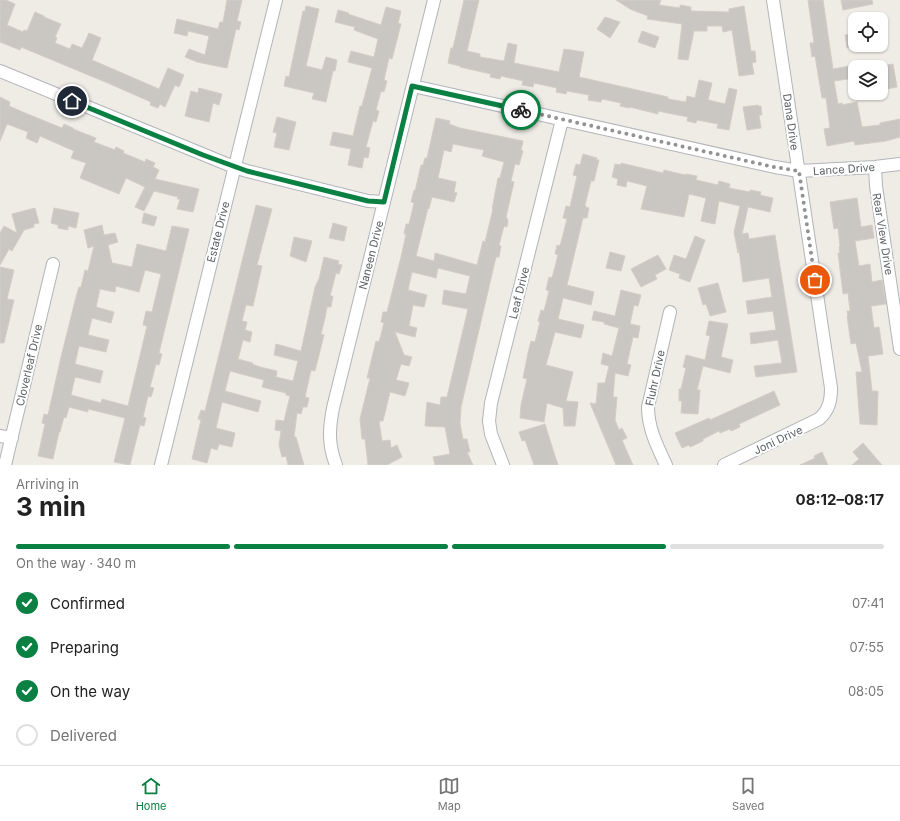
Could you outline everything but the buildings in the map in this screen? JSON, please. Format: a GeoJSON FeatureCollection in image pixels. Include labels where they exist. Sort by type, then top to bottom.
{"type":"FeatureCollection","features":[{"type":"Feature","properties":{"kind":"street","name":"Estate Drive"},"geometry":{"type":"LineString","coordinates":[[161,465],[276,0]]}},
{"type":"Feature","properties":{"kind":"street","name":"Naneen Drive"},"geometry":{"type":"LineString","coordinates":[[336,465],[331,453],[330,442],[332,414],[434,0]]}},
{"type":"Feature","properties":{"kind":"street","name":"Dana Drive"},"geometry":{"type":"LineString","coordinates":[[773,0],[831,388],[831,398],[828,409]]}},
{"type":"Feature","properties":{"kind":"street"},"geometry":{"type":"LineString","coordinates":[[0,71],[234,167],[360,199],[384,202]]}},
{"type":"Feature","properties":{"kind":"street","name":"Lance Drive"},"geometry":{"type":"LineString","coordinates":[[412,86],[767,166],[799,171],[875,167],[900,164]]}},
{"type":"Feature","properties":{"kind":"street","name":"Leaf Drive"},"geometry":{"type":"LineString","coordinates":[[503,465],[491,434],[489,421],[491,403],[562,120]]}},
{"type":"Feature","properties":{"kind":"street","name":"Rear View Drive"},"geometry":{"type":"LineString","coordinates":[[875,167],[876,186],[900,349]]}},
{"type":"Feature","properties":{"kind":"street","name":"Cloverleaf Drive"},"geometry":{"type":"LineString","coordinates":[[5,465],[6,437],[52,264]]}},
{"type":"Feature","properties":{"kind":"street","name":"Fluhr Drive"},"geometry":{"type":"LineString","coordinates":[[666,465],[651,431],[648,418],[648,407],[670,312]]}},
{"type":"Feature","properties":{"kind":"street","name":"Joni Drive"},"geometry":{"type":"LineString","coordinates":[[724,465],[810,424],[819,419],[828,409]]}},
{"type":"Feature","properties":{"kind":"way so far"},"geometry":{"type":"LineString","coordinates":[[521,110],[774,167],[799,171],[815,280]]}},
{"type":"Feature","properties":{"kind":"route"},"geometry":{"type":"LineString","coordinates":[[72,101],[234,167],[368,201],[384,202],[412,86],[521,110]]}}]}
